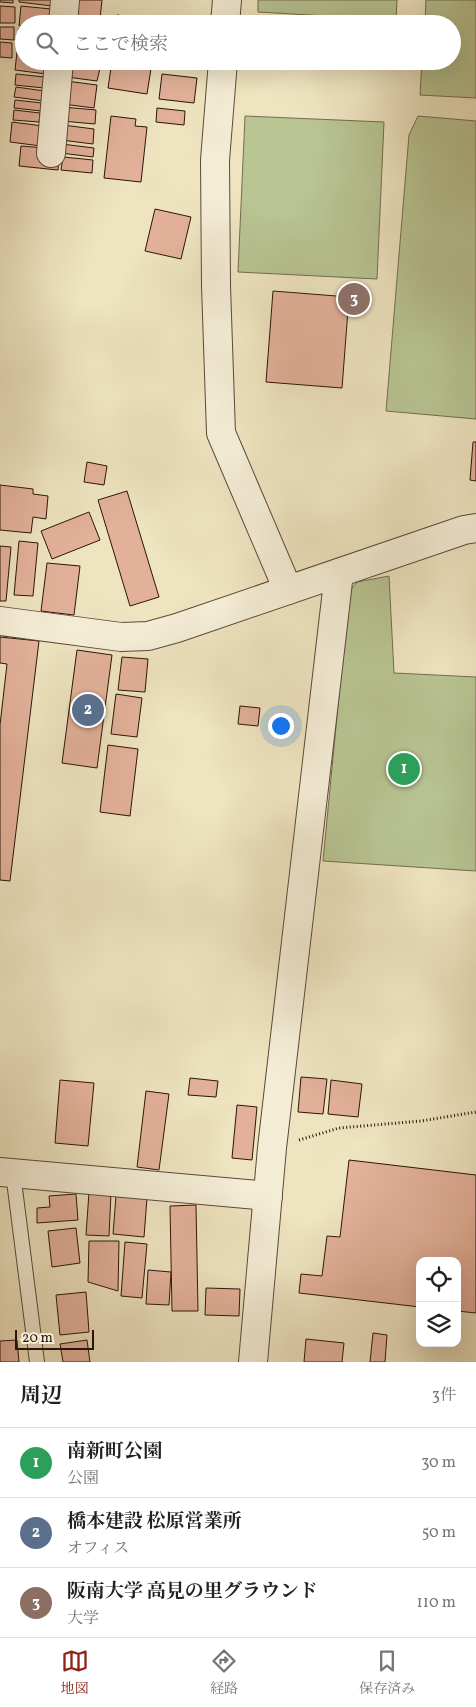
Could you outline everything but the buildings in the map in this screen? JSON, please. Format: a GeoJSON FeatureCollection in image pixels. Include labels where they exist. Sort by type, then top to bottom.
{"type":"FeatureCollection","features":[{"type":"Feature","properties":{"kind":"street"},"geometry":{"type":"LineString","coordinates":[[64,15],[65,0]]}},
{"type":"Feature","properties":{"kind":"street"},"geometry":{"type":"LineString","coordinates":[[226,15],[227,0]]}},
{"type":"Feature","properties":{"kind":"street"},"geometry":{"type":"LineString","coordinates":[[51,153],[58,70]]}},
{"type":"Feature","properties":{"kind":"street"},"geometry":{"type":"LineString","coordinates":[[221,70],[215,160],[216,286],[221,433],[288,590]]}},
{"type":"Feature","properties":{"kind":"street"},"geometry":{"type":"LineString","coordinates":[[0,621],[121,637],[148,636],[464,530],[476,528]]}},
{"type":"Feature","properties":{"kind":"street"},"geometry":{"type":"LineString","coordinates":[[253,1362],[272,1148],[339,573]]}},
{"type":"Feature","properties":{"kind":"street"},"geometry":{"type":"LineString","coordinates":[[7,1172],[268,1196]]}},
{"type":"Feature","properties":{"kind":"lane"},"geometry":{"type":"LineString","coordinates":[[7,1172],[37,1362]]}},
{"type":"Feature","properties":{"kind":"path"},"geometry":{"type":"LineString","coordinates":[[272,1148],[339,1128],[421,1121],[476,1112]]}},
{"type":"Feature","properties":{"kind":"green space"},"geometry":{"type":"Polygon","coordinates":[[[258,0],[397,0],[396,15],[310,15],[258,12],[258,0]]]}},
{"type":"Feature","properties":{"kind":"green space"},"geometry":{"type":"Polygon","coordinates":[[[426,0],[476,0],[476,98],[420,95],[421,70],[461,70],[461,15],[425,15],[426,0]]]}},
{"type":"Feature","properties":{"kind":"green space"},"geometry":{"type":"Polygon","coordinates":[[[245,116],[384,122],[377,279],[238,272],[245,116]]]}},
{"type":"Feature","properties":{"kind":"green space"},"geometry":{"type":"Polygon","coordinates":[[[418,116],[476,121],[476,419],[386,411],[409,135],[418,116]]]}},
{"type":"Feature","properties":{"kind":"green space"},"geometry":{"type":"Polygon","coordinates":[[[389,576],[394,673],[476,677],[476,871],[323,861],[349,592],[357,582],[389,576]]]}},
{"type":"Feature","properties":{"kind":"place","name":"阪南大学 高見の里グラウンド"},"geometry":{"type":"Point","coordinates":[354,299]}},
{"type":"Feature","properties":{"kind":"place","name":"橋本建設 松原営業所"},"geometry":{"type":"Point","coordinates":[88,710]}},
{"type":"Feature","properties":{"kind":"place","name":"南新町公園"},"geometry":{"type":"Point","coordinates":[404,769]}}]}
